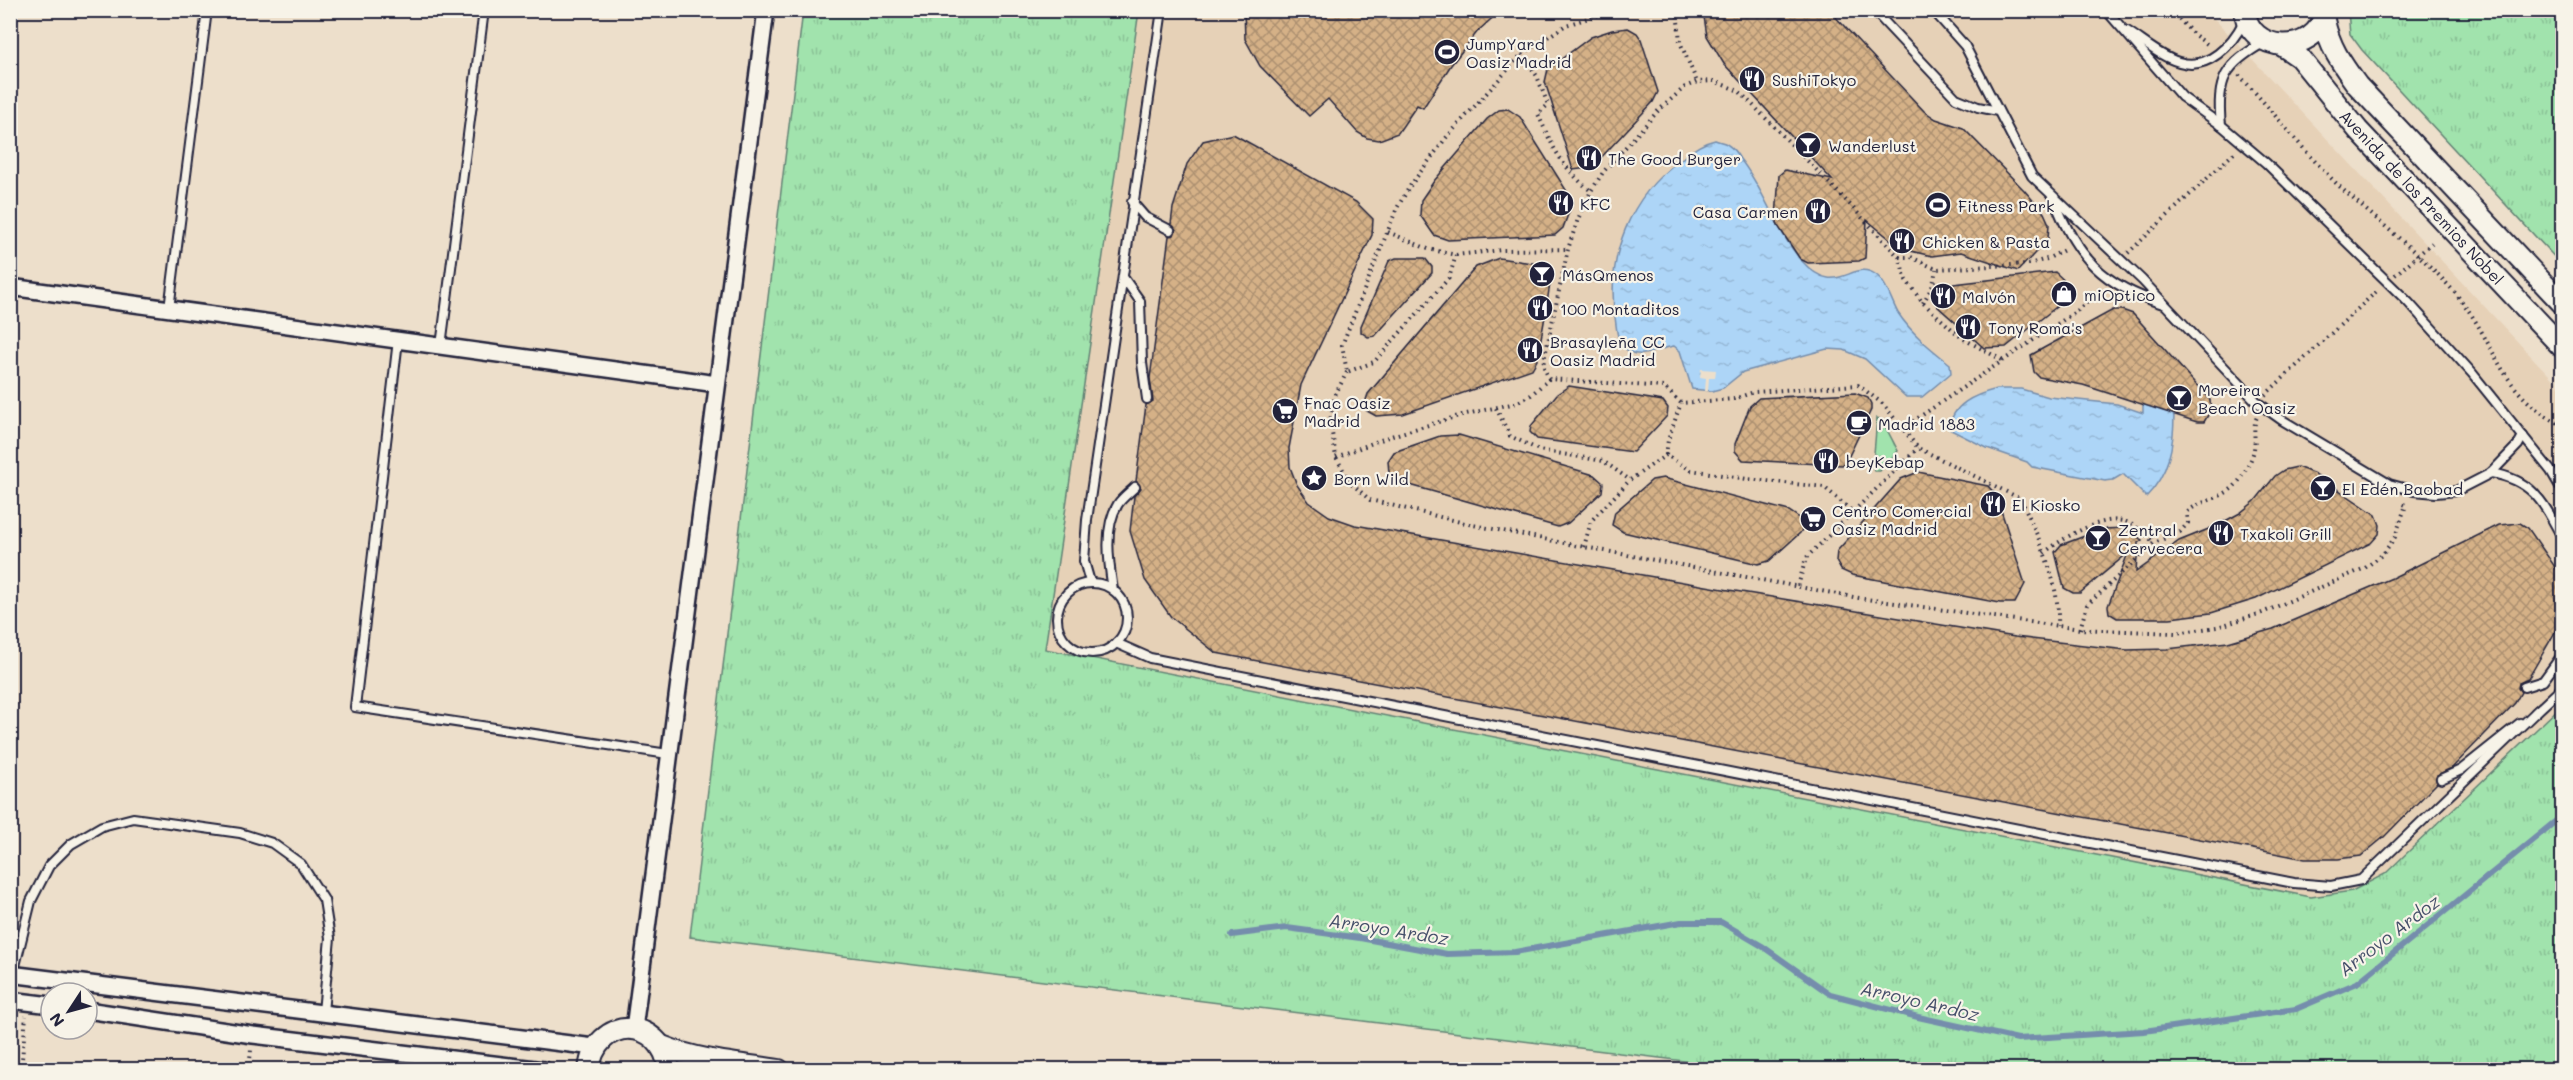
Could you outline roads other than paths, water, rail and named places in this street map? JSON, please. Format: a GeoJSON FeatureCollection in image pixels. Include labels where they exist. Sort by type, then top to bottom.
{"type":"FeatureCollection","features":[{"type":"Feature","properties":{"kind":"street"},"geometry":{"type":"LineString","coordinates":[[634,1029],[766,10]]}},
{"type":"Feature","properties":{"kind":"street","name":"Avenida de los Premios Nobel"},"geometry":{"type":"LineString","coordinates":[[2245,14],[2253,29],[2299,57],[2358,130],[2562,347]]}},
{"type":"Feature","properties":{"kind":"street"},"geometry":{"type":"LineString","coordinates":[[2275,43],[2300,44],[2315,33],[2325,15]]}},
{"type":"Feature","properties":{"kind":"street","name":"Avenida de los Premios Nobel"},"geometry":{"type":"LineString","coordinates":[[2325,15],[2328,38],[2336,57],[2357,85],[2562,303]]}},
{"type":"Feature","properties":{"kind":"street"},"geometry":{"type":"LineString","coordinates":[[10,287],[717,384]]}},
{"type":"Feature","properties":{"kind":"street"},"geometry":{"type":"LineString","coordinates":[[12,974],[594,1047]]}},
{"type":"Feature","properties":{"kind":"street"},"geometry":{"type":"LineString","coordinates":[[10,1000],[39,1003]]}},
{"type":"Feature","properties":{"kind":"street"},"geometry":{"type":"LineString","coordinates":[[99,1012],[253,1035],[544,1070]]}},
{"type":"Feature","properties":{"kind":"street"},"geometry":{"type":"LineString","coordinates":[[589,1070],[594,1047],[612,1032],[634,1029],[654,1038],[662,1046],[669,1070]]}},
{"type":"Feature","properties":{"kind":"street"},"geometry":{"type":"LineString","coordinates":[[662,1046],[682,1054],[710,1060],[779,1070]]}},
{"type":"Feature","properties":{"kind":"lane"},"geometry":{"type":"LineString","coordinates":[[169,309],[207,10]]}},
{"type":"Feature","properties":{"kind":"lane"},"geometry":{"type":"LineString","coordinates":[[441,346],[484,10]]}},
{"type":"Feature","properties":{"kind":"lane"},"geometry":{"type":"LineString","coordinates":[[1090,582],[1084,561],[1088,520],[1132,202],[1162,10]]}},
{"type":"Feature","properties":{"kind":"lane"},"geometry":{"type":"LineString","coordinates":[[1877,10],[1878,15],[1956,98],[1978,107],[1998,111]]}},
{"type":"Feature","properties":{"kind":"lane"},"geometry":{"type":"LineString","coordinates":[[1933,10],[1965,46],[2032,176],[2121,260],[2258,403],[2306,435],[2389,484],[2414,491],[2456,490],[2491,473],[2518,446],[2523,436]]}},
{"type":"Feature","properties":{"kind":"lane"},"geometry":{"type":"LineString","coordinates":[[2106,10],[2182,97],[2243,144],[2387,281],[2449,346],[2551,471],[2562,490]]}},
{"type":"Feature","properties":{"kind":"lane"},"geometry":{"type":"LineString","coordinates":[[2120,28],[2180,63],[2206,61],[2234,39],[2245,14]]}},
{"type":"Feature","properties":{"kind":"lane"},"geometry":{"type":"LineString","coordinates":[[2221,125],[2219,99],[2223,77],[2247,52],[2275,43]]}},
{"type":"Feature","properties":{"kind":"lane"},"geometry":{"type":"LineString","coordinates":[[2052,195],[2064,225],[2084,255],[2103,276],[2121,288],[2164,305]]}},
{"type":"Feature","properties":{"kind":"lane"},"geometry":{"type":"LineString","coordinates":[[1132,202],[1145,217],[1170,230]]}},
{"type":"Feature","properties":{"kind":"lane"},"geometry":{"type":"LineString","coordinates":[[1123,277],[1140,301],[1142,363],[1147,399]]}},
{"type":"Feature","properties":{"kind":"lane"},"geometry":{"type":"LineString","coordinates":[[398,340],[355,707],[668,754]]}},
{"type":"Feature","properties":{"kind":"lane"},"geometry":{"type":"LineString","coordinates":[[2491,473],[2509,476],[2532,489],[2562,537]]}},
{"type":"Feature","properties":{"kind":"lane"},"geometry":{"type":"LineString","coordinates":[[1113,590],[1109,564],[1110,530],[1118,504],[1136,487]]}},
{"type":"Feature","properties":{"kind":"lane"},"geometry":{"type":"LineString","coordinates":[[1090,582],[1102,584],[1113,590],[1121,599],[1126,610],[1123,633],[1116,643],[1107,649],[1085,652],[1065,641],[1057,620],[1058,609],[1062,599],[1070,590],[1090,582]]}},
{"type":"Feature","properties":{"kind":"lane"},"geometry":{"type":"LineString","coordinates":[[1116,643],[1150,658],[2271,879],[2331,886],[2361,880],[2562,688]]}},
{"type":"Feature","properties":{"kind":"lane"},"geometry":{"type":"LineString","coordinates":[[2524,687],[2543,681],[2562,655]]}},
{"type":"Feature","properties":{"kind":"lane"},"geometry":{"type":"LineString","coordinates":[[2441,779],[2461,770],[2500,736],[2538,710]]}},
{"type":"Feature","properties":{"kind":"lane"},"geometry":{"type":"LineString","coordinates":[[12,974],[31,902],[48,866],[71,844],[102,826],[134,818],[240,833],[272,843],[301,864],[324,900],[330,938],[323,1012]]}},
{"type":"Feature","properties":{"kind":"water"},"geometry":{"type":"Polygon","coordinates":[[[1715,140],[1732,148],[1749,171],[1784,236],[1801,260],[1814,272],[1824,277],[1834,278],[1866,270],[1879,277],[1903,321],[1922,341],[1950,364],[1951,373],[1922,397],[1906,397],[1865,359],[1844,350],[1827,349],[1743,372],[1723,388],[1712,391],[1692,389],[1680,351],[1674,346],[1640,354],[1625,349],[1618,337],[1613,294],[1618,250],[1625,229],[1647,191],[1662,175],[1697,148],[1715,140]]]}},
{"type":"Feature","properties":{"kind":"water"},"geometry":{"type":"Polygon","coordinates":[[[1997,389],[2021,389],[2049,397],[2117,404],[2143,413],[2143,404],[2174,414],[2169,458],[2160,479],[2146,497],[2123,474],[2113,480],[2105,481],[2032,467],[2027,462],[1987,448],[1949,429],[1951,420],[1959,407],[1980,394],[1997,389]]]}},
{"type":"Feature","properties":{"kind":"waterway","name":"Arroyo Ardoz"},"geometry":{"type":"LineString","coordinates":[[1232,935],[1287,928],[1360,938],[1447,954],[1515,952],[1681,922],[1721,922],[1762,946],[1830,994],[1918,1017],[2018,1039],[2144,1031],[2296,1009],[2357,983],[2562,816]]}},
{"type":"Feature","properties":{"kind":"place","name":"JumpYard Oasiz Madrid"},"geometry":{"type":"Point","coordinates":[1447,52]}},
{"type":"Feature","properties":{"kind":"place","name":"SushiTokyo"},"geometry":{"type":"Point","coordinates":[1752,79]}},
{"type":"Feature","properties":{"kind":"place","name":"Wanderlust"},"geometry":{"type":"Point","coordinates":[1808,145]}},
{"type":"Feature","properties":{"kind":"place","name":"The Good Burger"},"geometry":{"type":"Point","coordinates":[1589,158]}},
{"type":"Feature","properties":{"kind":"place","name":"KFC"},"geometry":{"type":"Point","coordinates":[1561,203]}},
{"type":"Feature","properties":{"kind":"place","name":"Fitness Park"},"geometry":{"type":"Point","coordinates":[1938,205]}},
{"type":"Feature","properties":{"kind":"place","name":"Casa Carmen"},"geometry":{"type":"Point","coordinates":[1818,211]}},
{"type":"Feature","properties":{"kind":"place","name":"Chicken & Pasta"},"geometry":{"type":"Point","coordinates":[1902,241]}},
{"type":"Feature","properties":{"kind":"place","name":"MásQmenos"},"geometry":{"type":"Point","coordinates":[1542,274]}},
{"type":"Feature","properties":{"kind":"place","name":"miOptico"},"geometry":{"type":"Point","coordinates":[2064,294]}},
{"type":"Feature","properties":{"kind":"place","name":"Malvón"},"geometry":{"type":"Point","coordinates":[1943,296]}},
{"type":"Feature","properties":{"kind":"place","name":"100 Montaditos"},"geometry":{"type":"Point","coordinates":[1540,308]}},
{"type":"Feature","properties":{"kind":"place","name":"Tony Roma's"},"geometry":{"type":"Point","coordinates":[1968,327]}},
{"type":"Feature","properties":{"kind":"place","name":"Brasayleña CC Oasiz Madrid"},"geometry":{"type":"Point","coordinates":[1530,350]}},
{"type":"Feature","properties":{"kind":"place","name":"Moreira Beach Oasiz"},"geometry":{"type":"Point","coordinates":[2179,398]}},
{"type":"Feature","properties":{"kind":"place","name":"Fnac Oasiz Madrid"},"geometry":{"type":"Point","coordinates":[1285,411]}},
{"type":"Feature","properties":{"kind":"place","name":"Madrid 1883"},"geometry":{"type":"Point","coordinates":[1859,423]}},
{"type":"Feature","properties":{"kind":"place","name":"beyKebap"},"geometry":{"type":"Point","coordinates":[1826,461]}},
{"type":"Feature","properties":{"kind":"place","name":"Born Wild"},"geometry":{"type":"Point","coordinates":[1314,478]}},
{"type":"Feature","properties":{"kind":"place","name":"El Edén Baobad"},"geometry":{"type":"Point","coordinates":[2323,488]}},
{"type":"Feature","properties":{"kind":"place","name":"El Kiosko"},"geometry":{"type":"Point","coordinates":[1993,504]}},
{"type":"Feature","properties":{"kind":"place","name":"Centro Comercial Oasiz Madrid"},"geometry":{"type":"Point","coordinates":[1813,519]}},
{"type":"Feature","properties":{"kind":"place","name":"Txakoli Grill"},"geometry":{"type":"Point","coordinates":[2221,533]}},
{"type":"Feature","properties":{"kind":"place","name":"Zentral Cervecera"},"geometry":{"type":"Point","coordinates":[2098,538]}}]}
